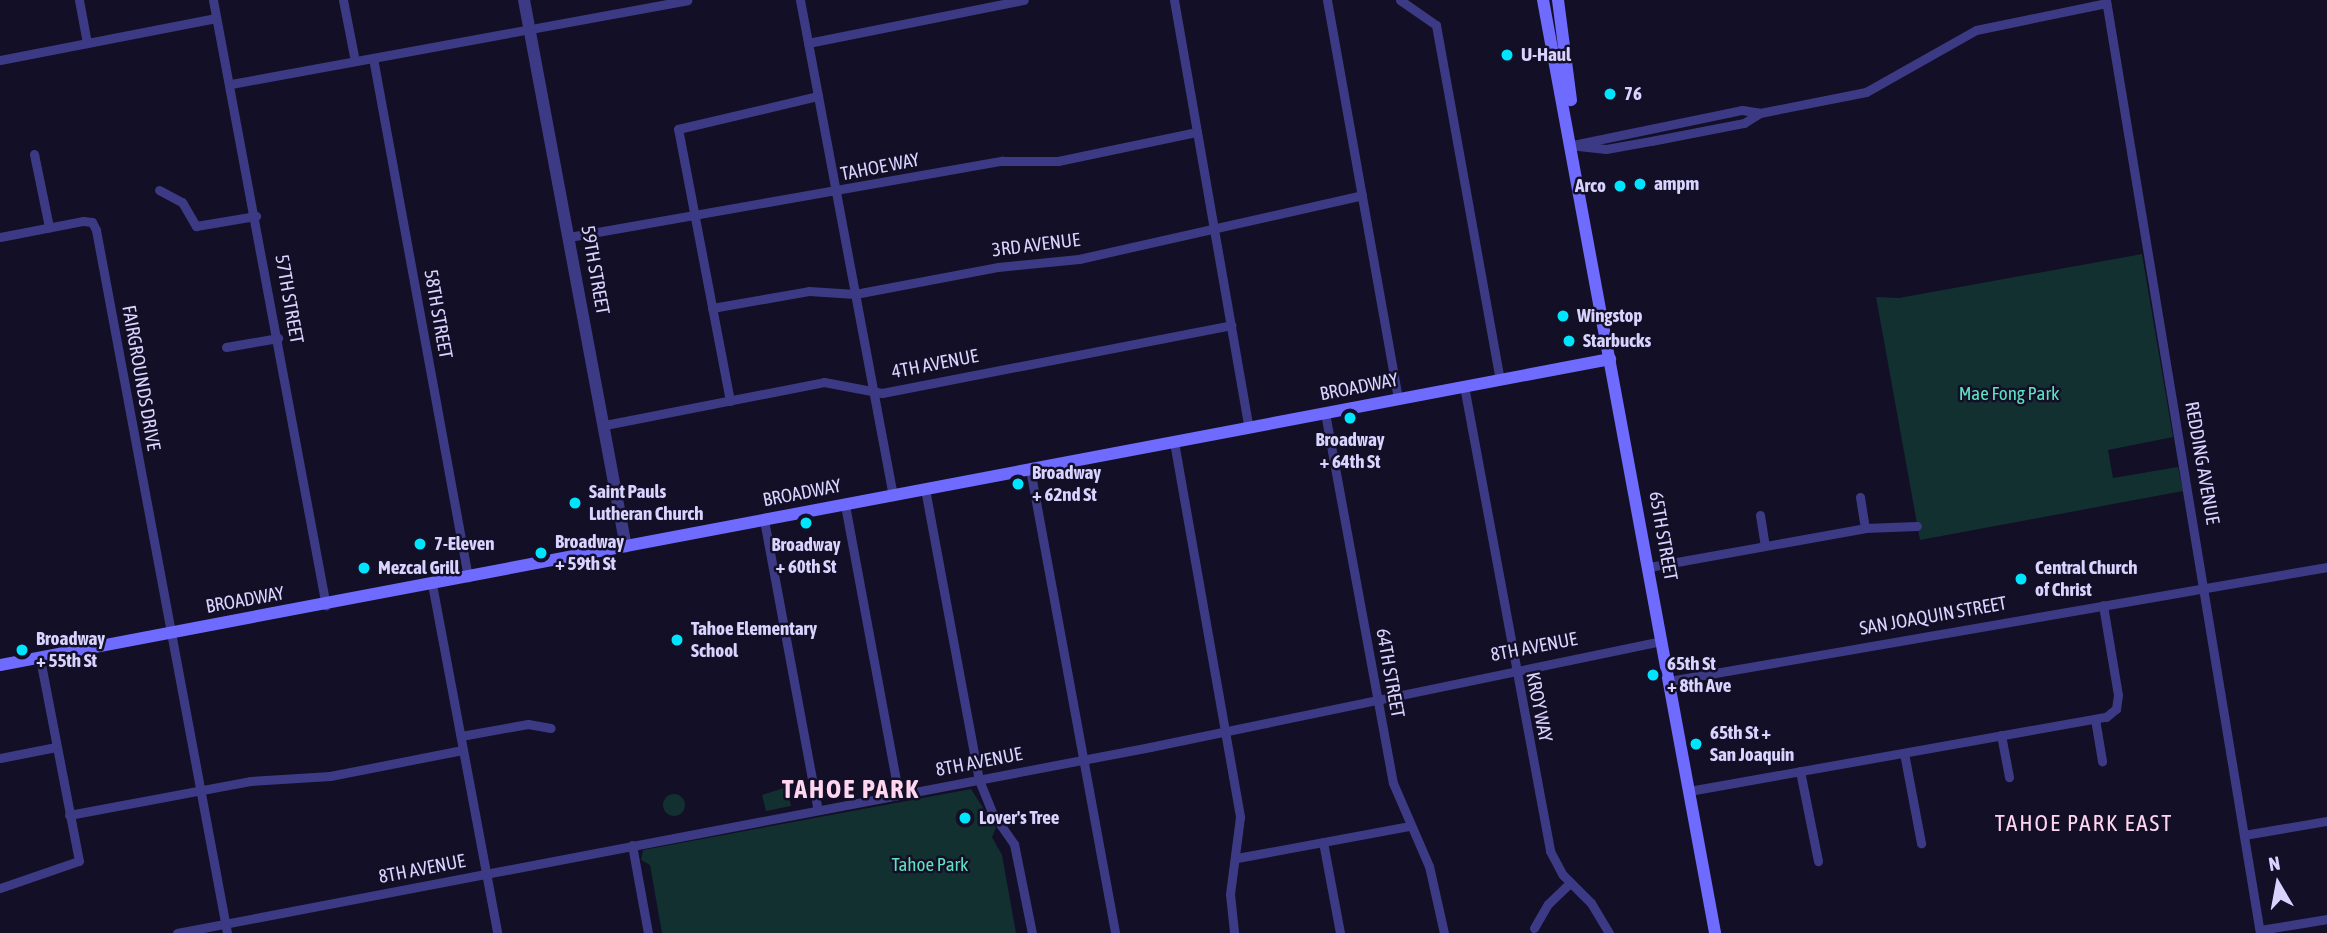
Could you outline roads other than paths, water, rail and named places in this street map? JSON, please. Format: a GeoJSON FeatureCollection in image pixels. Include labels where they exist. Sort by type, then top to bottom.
{"type":"FeatureCollection","features":[{"type":"Feature","properties":{"kind":"main road","name":"65TH STREET"},"geometry":{"type":"LineString","coordinates":[[1543,0],[1573,145],[1715,933]]}},
{"type":"Feature","properties":{"kind":"main road","name":"65TH STREET"},"geometry":{"type":"LineString","coordinates":[[1558,0],[1573,145]]}},
{"type":"Feature","properties":{"kind":"main road","name":"BROADWAY"},"geometry":{"type":"LineString","coordinates":[[0,665],[326,606],[1610,359]]}},
{"type":"Feature","properties":{"kind":"street"},"geometry":{"type":"LineString","coordinates":[[79,0],[87,43]]}},
{"type":"Feature","properties":{"kind":"street","name":"57TH STREET"},"geometry":{"type":"LineString","coordinates":[[213,0],[256,216],[326,606]]}},
{"type":"Feature","properties":{"kind":"street"},"geometry":{"type":"LineString","coordinates":[[343,0],[355,61]]}},
{"type":"Feature","properties":{"kind":"street","name":"59TH STREET"},"geometry":{"type":"LineString","coordinates":[[524,0],[626,547]]}},
{"type":"Feature","properties":{"kind":"street"},"geometry":{"type":"LineString","coordinates":[[231,84],[687,0]]}},
{"type":"Feature","properties":{"kind":"street"},"geometry":{"type":"LineString","coordinates":[[800,0],[893,496]]}},
{"type":"Feature","properties":{"kind":"street"},"geometry":{"type":"LineString","coordinates":[[808,43],[1024,0]]}},
{"type":"Feature","properties":{"kind":"street"},"geometry":{"type":"LineString","coordinates":[[1174,0],[1249,428]]}},
{"type":"Feature","properties":{"kind":"street"},"geometry":{"type":"LineString","coordinates":[[1327,0],[1398,399]]}},
{"type":"Feature","properties":{"kind":"street"},"geometry":{"type":"LineString","coordinates":[[1400,0],[1436,25],[1500,379]]}},
{"type":"Feature","properties":{"kind":"street"},"geometry":{"type":"LineString","coordinates":[[1573,145],[1617,147],[1744,123],[1760,113],[1866,92],[1976,30],[2106,1]]}},
{"type":"Feature","properties":{"kind":"street","name":"REDDING AVENUE"},"geometry":{"type":"LineString","coordinates":[[2106,1],[2260,932]]}},
{"type":"Feature","properties":{"kind":"street"},"geometry":{"type":"LineString","coordinates":[[0,60],[216,18]]}},
{"type":"Feature","properties":{"kind":"street","name":"58TH STREET"},"geometry":{"type":"LineString","coordinates":[[373,58],[468,577]]}},
{"type":"Feature","properties":{"kind":"street"},"geometry":{"type":"LineString","coordinates":[[730,401],[678,129],[818,96]]}},
{"type":"Feature","properties":{"kind":"street","name":"TAHOE WAY"},"geometry":{"type":"LineString","coordinates":[[569,237],[836,194],[1002,161],[1058,161],[1197,132]]}},
{"type":"Feature","properties":{"kind":"street"},"geometry":{"type":"LineString","coordinates":[[33,154],[49,228]]}},
{"type":"Feature","properties":{"kind":"street"},"geometry":{"type":"LineString","coordinates":[[159,190],[182,202],[196,226],[256,216]]}},
{"type":"Feature","properties":{"kind":"street","name":"3RD AVENUE"},"geometry":{"type":"LineString","coordinates":[[712,308],[809,291],[855,294],[998,267],[1079,259],[1362,195]]}},
{"type":"Feature","properties":{"kind":"street","name":"FAIRGROUNDS DRIVE"},"geometry":{"type":"LineString","coordinates":[[0,237],[89,220],[96,230],[170,633]]}},
{"type":"Feature","properties":{"kind":"street","name":"4TH AVENUE"},"geometry":{"type":"LineString","coordinates":[[605,425],[824,382],[882,393],[1231,325]]}},
{"type":"Feature","properties":{"kind":"street"},"geometry":{"type":"LineString","coordinates":[[226,348],[278,338]]}},
{"type":"Feature","properties":{"kind":"street","name":"KROY WAY"},"geometry":{"type":"LineString","coordinates":[[1464,386],[1514,669],[1550,851],[1570,883],[1591,903],[1609,933]]}},
{"type":"Feature","properties":{"kind":"street","name":"64TH STREET"},"geometry":{"type":"LineString","coordinates":[[1325,413],[1393,783],[1429,866],[1444,933]]}},
{"type":"Feature","properties":{"kind":"street"},"geometry":{"type":"LineString","coordinates":[[1174,442],[1240,817],[1237,858],[1230,894],[1234,933]]}},
{"type":"Feature","properties":{"kind":"street"},"geometry":{"type":"LineString","coordinates":[[1030,469],[1115,933]]}},
{"type":"Feature","properties":{"kind":"street"},"geometry":{"type":"LineString","coordinates":[[925,489],[979,780],[988,805],[1014,844],[1032,933]]}},
{"type":"Feature","properties":{"kind":"street"},"geometry":{"type":"LineString","coordinates":[[1860,497],[1866,528]]}},
{"type":"Feature","properties":{"kind":"street"},"geometry":{"type":"LineString","coordinates":[[845,505],[899,795]]}},
{"type":"Feature","properties":{"kind":"street"},"geometry":{"type":"LineString","coordinates":[[1760,515],[1765,546]]}},
{"type":"Feature","properties":{"kind":"street"},"geometry":{"type":"LineString","coordinates":[[764,520],[818,810]]}},
{"type":"Feature","properties":{"kind":"street"},"geometry":{"type":"LineString","coordinates":[[1649,567],[1866,528],[1917,526]]}},
{"type":"Feature","properties":{"kind":"street","name":"SAN JOAQUIN STREET"},"geometry":{"type":"LineString","coordinates":[[1669,681],[2327,567]]}},
{"type":"Feature","properties":{"kind":"street"},"geometry":{"type":"LineString","coordinates":[[432,584],[496,933]]}},
{"type":"Feature","properties":{"kind":"street"},"geometry":{"type":"LineString","coordinates":[[1689,791],[2111,714],[2118,703],[2103,606]]}},
{"type":"Feature","properties":{"kind":"street"},"geometry":{"type":"LineString","coordinates":[[170,633],[226,928]]}},
{"type":"Feature","properties":{"kind":"street","name":"8TH AVENUE"},"geometry":{"type":"LineString","coordinates":[[177,933],[226,928],[632,845],[1084,760],[1376,697],[1662,641]]}},
{"type":"Feature","properties":{"kind":"street"},"geometry":{"type":"LineString","coordinates":[[0,888],[79,860],[40,658]]}},
{"type":"Feature","properties":{"kind":"street"},"geometry":{"type":"LineString","coordinates":[[2095,719],[2102,761]]}},
{"type":"Feature","properties":{"kind":"street"},"geometry":{"type":"LineString","coordinates":[[461,736],[528,724],[551,728]]}},
{"type":"Feature","properties":{"kind":"street"},"geometry":{"type":"LineString","coordinates":[[2001,736],[2009,777]]}},
{"type":"Feature","properties":{"kind":"street"},"geometry":{"type":"LineString","coordinates":[[0,758],[56,747]]}},
{"type":"Feature","properties":{"kind":"street"},"geometry":{"type":"LineString","coordinates":[[69,815],[250,781],[330,776],[462,750]]}},
{"type":"Feature","properties":{"kind":"street"},"geometry":{"type":"LineString","coordinates":[[1903,753],[1921,843]]}},
{"type":"Feature","properties":{"kind":"street"},"geometry":{"type":"LineString","coordinates":[[1800,771],[1818,861]]}},
{"type":"Feature","properties":{"kind":"street"},"geometry":{"type":"LineString","coordinates":[[2244,835],[2327,821]]}},
{"type":"Feature","properties":{"kind":"street"},"geometry":{"type":"LineString","coordinates":[[1237,858],[1410,826]]}},
{"type":"Feature","properties":{"kind":"street"},"geometry":{"type":"LineString","coordinates":[[1323,842],[1339,933]]}},
{"type":"Feature","properties":{"kind":"street"},"geometry":{"type":"LineString","coordinates":[[632,845],[648,933]]}},
{"type":"Feature","properties":{"kind":"street"},"geometry":{"type":"LineString","coordinates":[[1534,928],[1548,904],[1570,883]]}},
{"type":"Feature","properties":{"kind":"street"},"geometry":{"type":"LineString","coordinates":[[2260,932],[2327,919]]}},
{"type":"Feature","properties":{"kind":"place","name":"U-Haul"},"geometry":{"type":"Point","coordinates":[1507,55]}},
{"type":"Feature","properties":{"kind":"place","name":"76"},"geometry":{"type":"Point","coordinates":[1610,94]}},
{"type":"Feature","properties":{"kind":"place","name":"ampm"},"geometry":{"type":"Point","coordinates":[1640,184]}},
{"type":"Feature","properties":{"kind":"place","name":"Arco"},"geometry":{"type":"Point","coordinates":[1620,186]}},
{"type":"Feature","properties":{"kind":"place","name":"Wingstop"},"geometry":{"type":"Point","coordinates":[1563,316]}},
{"type":"Feature","properties":{"kind":"place","name":"Starbucks"},"geometry":{"type":"Point","coordinates":[1569,341]}},
{"type":"Feature","properties":{"kind":"place","name":"Broadway + 64th St"},"geometry":{"type":"Point","coordinates":[1350,418]}},
{"type":"Feature","properties":{"kind":"place","name":"Broadway + 62nd St"},"geometry":{"type":"Point","coordinates":[1018,484]}},
{"type":"Feature","properties":{"kind":"place","name":"Saint Pauls Lutheran Church"},"geometry":{"type":"Point","coordinates":[575,503]}},
{"type":"Feature","properties":{"kind":"place","name":"Broadway + 60th St"},"geometry":{"type":"Point","coordinates":[806,523]}},
{"type":"Feature","properties":{"kind":"place","name":"7-Eleven"},"geometry":{"type":"Point","coordinates":[420,544]}},
{"type":"Feature","properties":{"kind":"place","name":"Broadway + 59th St"},"geometry":{"type":"Point","coordinates":[541,553]}},
{"type":"Feature","properties":{"kind":"place","name":"Mezcal Grill"},"geometry":{"type":"Point","coordinates":[364,568]}},
{"type":"Feature","properties":{"kind":"place","name":"Central Church of Christ"},"geometry":{"type":"Point","coordinates":[2021,579]}},
{"type":"Feature","properties":{"kind":"place","name":"Tahoe Elementary School"},"geometry":{"type":"Point","coordinates":[677,640]}},
{"type":"Feature","properties":{"kind":"place","name":"Broadway + 55th St"},"geometry":{"type":"Point","coordinates":[22,650]}},
{"type":"Feature","properties":{"kind":"place","name":"65th St + 8th Ave"},"geometry":{"type":"Point","coordinates":[1653,675]}},
{"type":"Feature","properties":{"kind":"place","name":"65th St + San Joaquin"},"geometry":{"type":"Point","coordinates":[1696,744]}},
{"type":"Feature","properties":{"kind":"place","name":"Lover's Tree"},"geometry":{"type":"Point","coordinates":[965,818]}},
{"type":"Feature","properties":{"kind":"district","name":"TAHOE PARK"},"geometry":{"type":"Point","coordinates":[851,790]}},
{"type":"Feature","properties":{"kind":"district","name":"TAHOE PARK EAST"},"geometry":{"type":"Point","coordinates":[2084,823]}},
{"type":"Feature","properties":{"kind":"park label","name":"Mae Fong Park"},"geometry":{"type":"Point","coordinates":[2009,394]}},
{"type":"Feature","properties":{"kind":"park label","name":"Tahoe Park"},"geometry":{"type":"Point","coordinates":[930,865]}}]}
